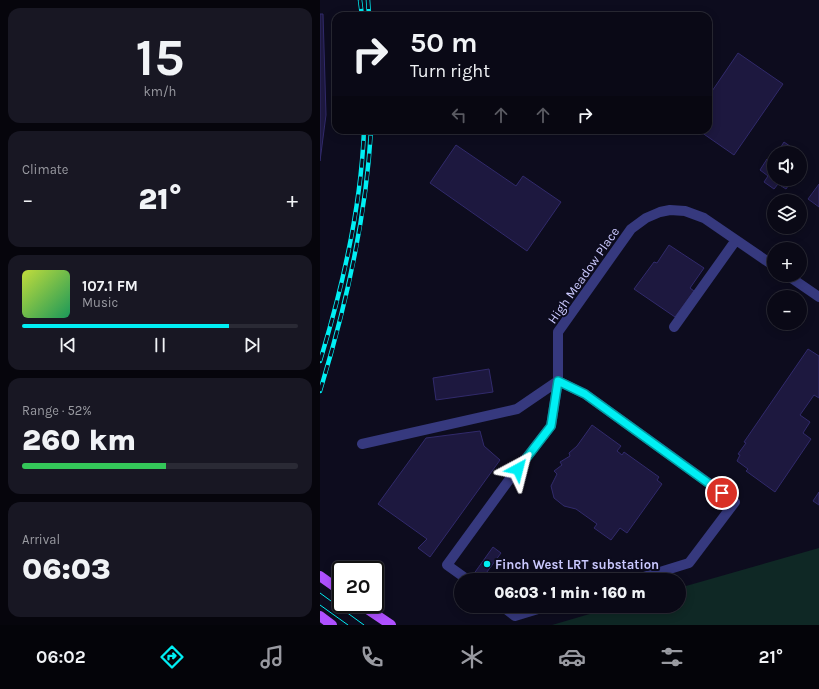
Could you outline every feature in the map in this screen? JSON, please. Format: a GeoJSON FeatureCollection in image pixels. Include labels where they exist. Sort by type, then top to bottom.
{"type":"FeatureCollection","features":[{"type":"Feature","properties":{"kind":"main road"},"geometry":{"type":"LineString","coordinates":[[320,576],[332,585]]}},
{"type":"Feature","properties":{"kind":"main road"},"geometry":{"type":"LineString","coordinates":[[373,613],[391,625]]}},
{"type":"Feature","properties":{"kind":"main road"},"geometry":{"type":"LineString","coordinates":[[320,616],[332,625]]}},
{"type":"Feature","properties":{"kind":"street","name":"High Meadow Place"},"geometry":{"type":"LineString","coordinates":[[459,573],[448,565],[509,480],[551,426],[558,381],[558,332],[631,229],[655,214],[670,210],[680,210],[700,216],[767,261]]}},
{"type":"Feature","properties":{"kind":"street"},"geometry":{"type":"LineString","coordinates":[[674,326],[736,240]]}},
{"type":"Feature","properties":{"kind":"street"},"geometry":{"type":"LineString","coordinates":[[797,282],[819,297]]}},
{"type":"Feature","properties":{"kind":"street"},"geometry":{"type":"LineString","coordinates":[[362,444],[517,409],[558,381],[585,394],[735,502],[688,563],[656,573]]}},
{"type":"Feature","properties":{"kind":"street"},"geometry":{"type":"LineString","coordinates":[[511,613],[515,616],[525,613]]}},
{"type":"Feature","properties":{"kind":"green space"},"geometry":{"type":"Polygon","coordinates":[[[819,548],[819,625],[552,625],[593,613],[686,613],[686,586],[819,548]]]}},
{"type":"Feature","properties":{"kind":"building"},"geometry":{"type":"Polygon","coordinates":[[[320,14],[323,14],[326,115],[320,161],[320,14]]]}},
{"type":"Feature","properties":{"kind":"building"},"geometry":{"type":"Polygon","coordinates":[[[738,53],[783,84],[734,155],[704,134],[712,134],[712,91],[738,53]]]}},
{"type":"Feature","properties":{"kind":"building"},"geometry":{"type":"Polygon","coordinates":[[[784,142],[790,146],[781,146],[784,142]]]}},
{"type":"Feature","properties":{"kind":"building"},"geometry":{"type":"Polygon","coordinates":[[[456,145],[516,186],[523,176],[561,202],[527,251],[430,183],[456,145]]]}},
{"type":"Feature","properties":{"kind":"building"},"geometry":{"type":"Polygon","coordinates":[[[767,159],[767,175],[760,170],[767,159]]]}},
{"type":"Feature","properties":{"kind":"building"},"geometry":{"type":"Polygon","coordinates":[[[819,184],[819,207],[808,199],[819,184]]]}},
{"type":"Feature","properties":{"kind":"building"},"geometry":{"type":"Polygon","coordinates":[[[770,186],[776,186],[774,189],[770,186]]]}},
{"type":"Feature","properties":{"kind":"building"},"geometry":{"type":"Polygon","coordinates":[[[781,186],[788,186],[786,189],[781,186]]]}},
{"type":"Feature","properties":{"kind":"building"},"geometry":{"type":"Polygon","coordinates":[[[669,245],[704,268],[690,288],[694,291],[675,317],[634,289],[654,262],[657,263],[669,245]]]}},
{"type":"Feature","properties":{"kind":"building"},"geometry":{"type":"Polygon","coordinates":[[[808,349],[819,356],[819,398],[814,395],[800,415],[810,422],[803,433],[811,439],[775,492],[746,471],[748,469],[737,461],[740,455],[738,454],[746,443],[744,442],[808,349]]]}},
{"type":"Feature","properties":{"kind":"building"},"geometry":{"type":"Polygon","coordinates":[[[489,369],[493,392],[436,400],[433,378],[489,369]]]}},
{"type":"Feature","properties":{"kind":"building"},"geometry":{"type":"Polygon","coordinates":[[[592,425],[621,446],[617,451],[622,455],[624,452],[659,477],[657,480],[662,484],[627,533],[620,528],[611,540],[594,528],[597,524],[576,509],[564,506],[554,498],[551,486],[557,474],[554,471],[562,465],[560,462],[570,456],[569,453],[577,446],[592,425]]]}},
{"type":"Feature","properties":{"kind":"building"},"geometry":{"type":"Polygon","coordinates":[[[480,431],[484,446],[500,460],[430,557],[418,548],[427,539],[378,504],[426,438],[480,431]]]}},
{"type":"Feature","properties":{"kind":"building"},"geometry":{"type":"Polygon","coordinates":[[[819,492],[819,505],[813,501],[819,492]]]}},
{"type":"Feature","properties":{"kind":"building","name":"Finch West LRT substation"},"geometry":{"type":"Polygon","coordinates":[[[493,547],[501,553],[486,573],[474,573],[493,547]]]}},
{"type":"Feature","properties":{"kind":"tram line"},"geometry":{"type":"LineString","coordinates":[[320,593],[364,625]]}},
{"type":"Feature","properties":{"kind":"tram line"},"geometry":{"type":"LineString","coordinates":[[320,605],[348,625]]}},
{"type":"Feature","properties":{"kind":"railway"},"geometry":{"type":"LineString","coordinates":[[360,0],[362,12]]}},
{"type":"Feature","properties":{"kind":"railway"},"geometry":{"type":"LineString","coordinates":[[368,0],[369,12]]}},
{"type":"Feature","properties":{"kind":"railway"},"geometry":{"type":"LineString","coordinates":[[320,361],[350,247],[359,188],[364,134]]}},
{"type":"Feature","properties":{"kind":"railway"},"geometry":{"type":"LineString","coordinates":[[320,391],[346,295],[360,230],[365,197],[371,134]]}},
{"type":"Feature","properties":{"kind":"place","name":"Finch West LRT substation"},"geometry":{"type":"Point","coordinates":[487,564]}},
{"type":"Feature","properties":{"kind":"route"},"geometry":{"type":"LineString","coordinates":[[518,469],[551,426],[558,381],[585,394],[722,493]]}}]}
